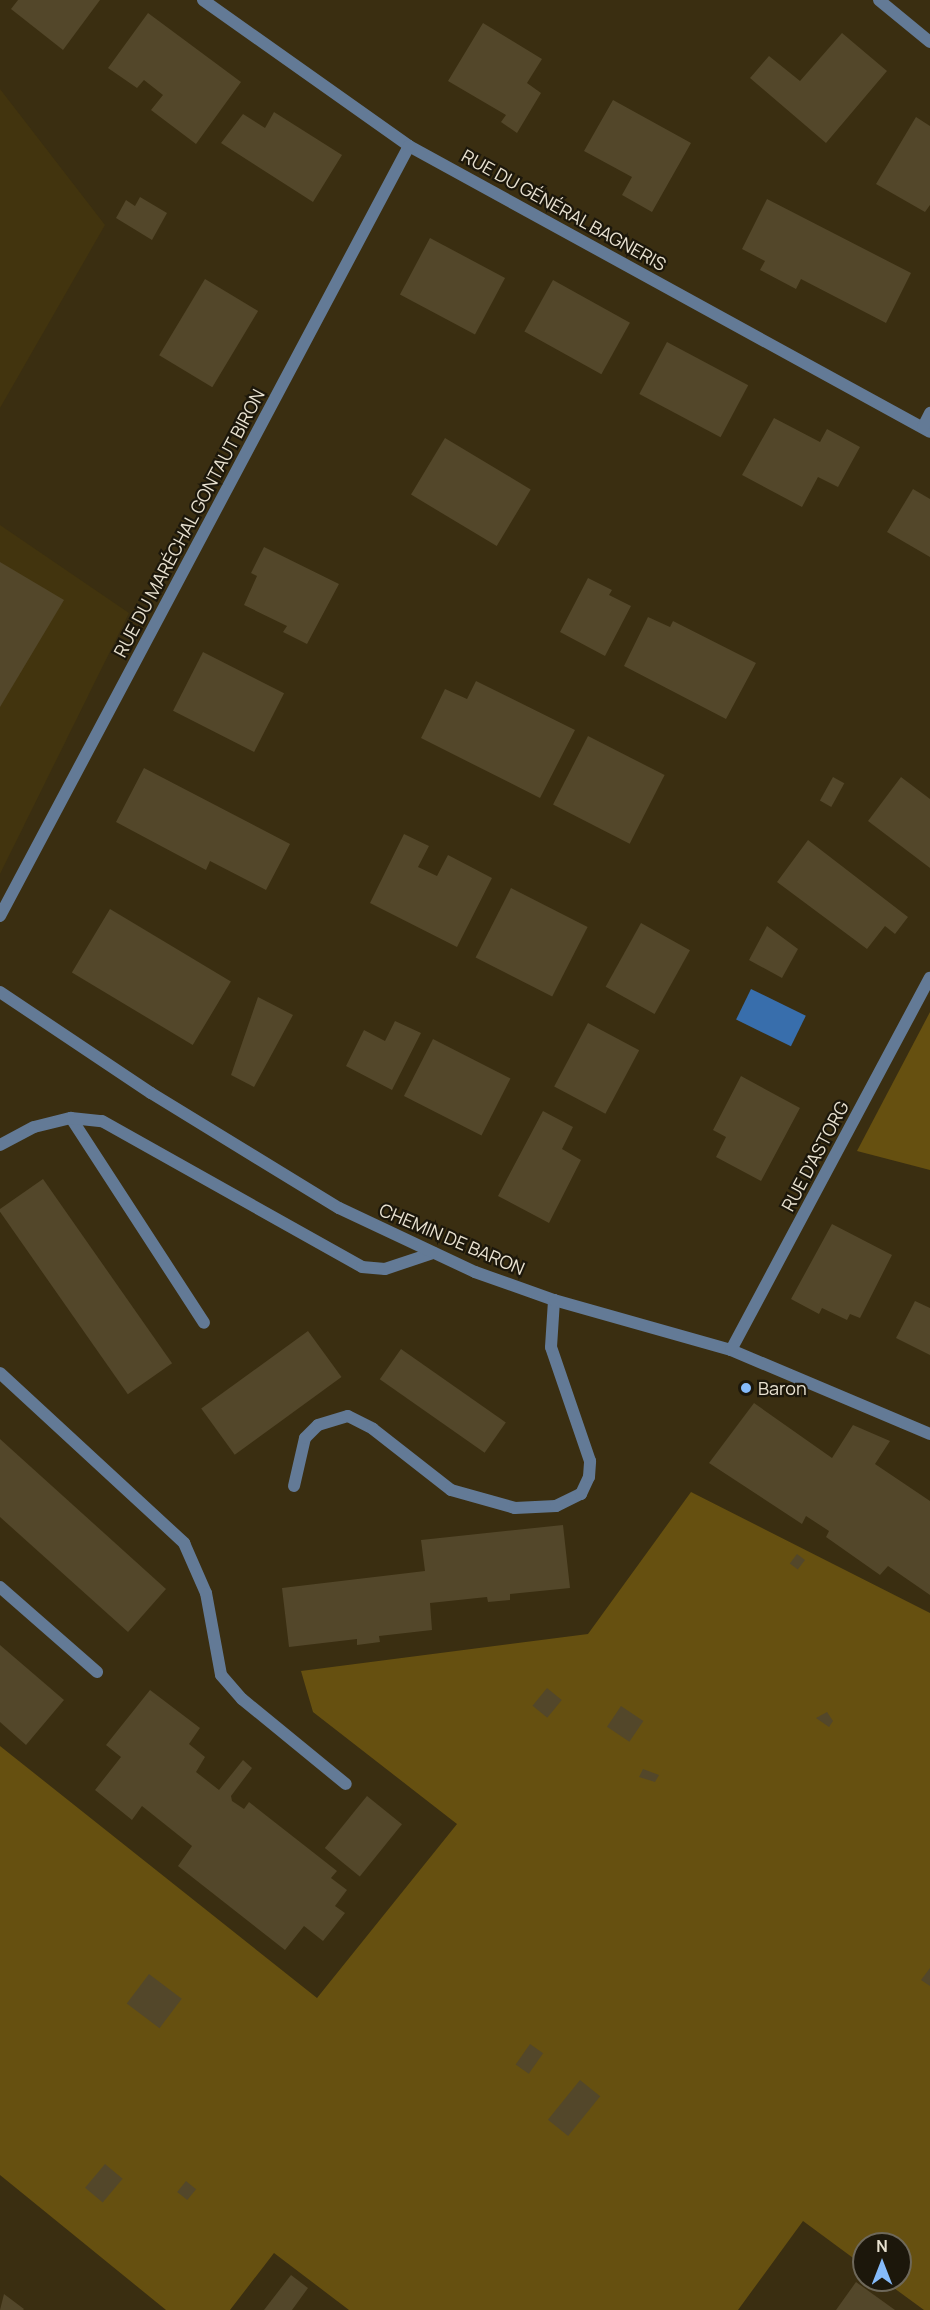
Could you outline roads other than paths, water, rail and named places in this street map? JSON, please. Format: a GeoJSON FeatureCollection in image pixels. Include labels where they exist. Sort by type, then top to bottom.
{"type":"FeatureCollection","features":[{"type":"Feature","properties":{"kind":"street","name":"RUE DU GÉNÉRAL BAGNERIS"},"geometry":{"type":"LineString","coordinates":[[203,0],[410,146],[926,429]]}},
{"type":"Feature","properties":{"kind":"street"},"geometry":{"type":"LineString","coordinates":[[879,0],[930,42]]}},
{"type":"Feature","properties":{"kind":"street","name":"RUE DU MARÉCHAL GONTAUT BIRON"},"geometry":{"type":"LineString","coordinates":[[0,916],[410,146]]}},
{"type":"Feature","properties":{"kind":"street"},"geometry":{"type":"LineString","coordinates":[[926,429],[930,413]]}},
{"type":"Feature","properties":{"kind":"street","name":"RUE D'ASTORG"},"geometry":{"type":"LineString","coordinates":[[731,1350],[930,978]]}},
{"type":"Feature","properties":{"kind":"street","name":"CHEMIN DE BARON"},"geometry":{"type":"LineString","coordinates":[[0,992],[151,1094],[339,1208],[434,1253],[554,1300],[731,1350],[930,1434]]}},
{"type":"Feature","properties":{"kind":"street"},"geometry":{"type":"LineString","coordinates":[[71,1118],[204,1323]]}},
{"type":"Feature","properties":{"kind":"street"},"geometry":{"type":"LineString","coordinates":[[0,1145],[34,1126],[71,1118],[102,1121],[122,1130],[338,1256],[362,1267],[385,1269],[434,1253]]}},
{"type":"Feature","properties":{"kind":"street"},"geometry":{"type":"LineString","coordinates":[[294,1486],[305,1438],[318,1425],[348,1416],[373,1429],[452,1490],[515,1508],[556,1506],[581,1494],[589,1477],[590,1461],[551,1347],[554,1300]]}},
{"type":"Feature","properties":{"kind":"street"},"geometry":{"type":"LineString","coordinates":[[0,1373],[184,1543],[206,1593],[221,1675],[242,1699],[346,1784]]}},
{"type":"Feature","properties":{"kind":"street"},"geometry":{"type":"LineString","coordinates":[[0,1587],[97,1672]]}},
{"type":"Feature","properties":{"kind":"water"},"geometry":{"type":"Polygon","coordinates":[[[751,989],[806,1016],[791,1046],[736,1020],[751,989]]]}},
{"type":"Feature","properties":{"kind":"place","name":"Baron"},"geometry":{"type":"Point","coordinates":[746,1388]}}]}
